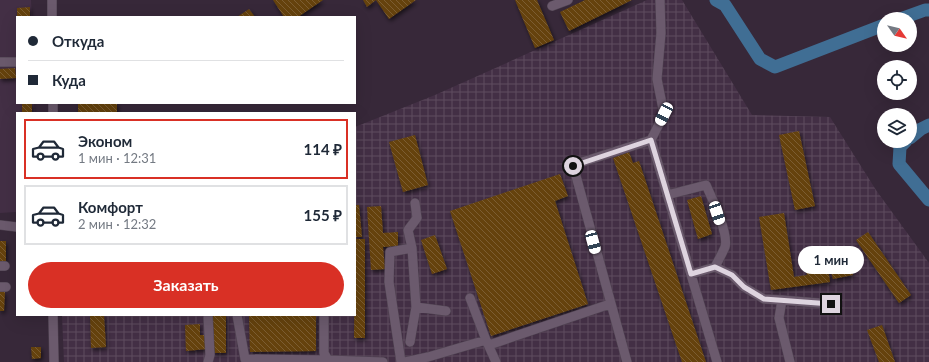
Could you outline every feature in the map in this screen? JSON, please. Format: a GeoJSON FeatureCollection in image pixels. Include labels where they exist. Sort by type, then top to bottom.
{"type":"FeatureCollection","features":[{"type":"Feature","properties":{"kind":"street"},"geometry":{"type":"LineString","coordinates":[[52,0],[52,16]]}},
{"type":"Feature","properties":{"kind":"street"},"geometry":{"type":"LineString","coordinates":[[552,6],[568,0]]}},
{"type":"Feature","properties":{"kind":"street"},"geometry":{"type":"LineString","coordinates":[[660,0],[661,33],[657,79],[664,114],[651,140],[717,362]]}},
{"type":"Feature","properties":{"kind":"street"},"geometry":{"type":"LineString","coordinates":[[0,62],[16,62]]}},
{"type":"Feature","properties":{"kind":"street"},"geometry":{"type":"LineString","coordinates":[[627,362],[573,166],[651,140]]}},
{"type":"Feature","properties":{"kind":"street"},"geometry":{"type":"LineString","coordinates":[[667,195],[706,185],[713,201],[724,236],[725,246],[715,267]]}},
{"type":"Feature","properties":{"kind":"street"},"geometry":{"type":"LineString","coordinates":[[410,342],[416,307],[418,267],[408,230],[416,218],[415,203]]}},
{"type":"Feature","properties":{"kind":"street"},"geometry":{"type":"LineString","coordinates":[[0,225],[16,227]]}},
{"type":"Feature","properties":{"kind":"street"},"geometry":{"type":"LineString","coordinates":[[401,362],[389,282],[390,252],[412,248]]}},
{"type":"Feature","properties":{"kind":"street"},"geometry":{"type":"LineString","coordinates":[[691,274],[715,267],[732,275],[744,287],[764,299],[831,304]]}},
{"type":"Feature","properties":{"kind":"street"},"geometry":{"type":"LineString","coordinates":[[470,298],[496,362]]}},
{"type":"Feature","properties":{"kind":"street"},"geometry":{"type":"LineString","coordinates":[[782,300],[779,318],[790,362]]}},
{"type":"Feature","properties":{"kind":"street"},"geometry":{"type":"LineString","coordinates":[[405,362],[488,343],[610,304]]}},
{"type":"Feature","properties":{"kind":"street"},"geometry":{"type":"LineString","coordinates":[[416,307],[446,311]]}},
{"type":"Feature","properties":{"kind":"street"},"geometry":{"type":"LineString","coordinates":[[53,316],[54,362]]}},
{"type":"Feature","properties":{"kind":"street"},"geometry":{"type":"LineString","coordinates":[[208,316],[210,355],[208,362]]}},
{"type":"Feature","properties":{"kind":"street"},"geometry":{"type":"LineString","coordinates":[[237,316],[245,359],[383,362]]}},
{"type":"Feature","properties":{"kind":"street"},"geometry":{"type":"LineString","coordinates":[[324,316],[324,353],[328,360]]}},
{"type":"Feature","properties":{"kind":"shaded area"},"geometry":{"type":"Polygon","coordinates":[[[0,0],[31,0],[32,16],[16,16],[16,104],[34,104],[35,112],[16,112],[16,212],[0,213],[0,0]]]}},
{"type":"Feature","properties":{"kind":"shaded area"},"geometry":{"type":"Polygon","coordinates":[[[647,0],[682,0],[752,115],[830,117],[876,190],[929,263],[929,362],[64,362],[62,316],[356,316],[356,127],[435,95],[647,0]]]}},
{"type":"Feature","properties":{"kind":"building"},"geometry":{"type":"Polygon","coordinates":[[[273,0],[323,0],[299,16],[283,16],[273,0]]]}},
{"type":"Feature","properties":{"kind":"building"},"geometry":{"type":"Polygon","coordinates":[[[363,0],[376,0],[367,7],[363,0]]]}},
{"type":"Feature","properties":{"kind":"building"},"geometry":{"type":"Polygon","coordinates":[[[376,0],[416,0],[389,19],[376,0]]]}},
{"type":"Feature","properties":{"kind":"building"},"geometry":{"type":"Polygon","coordinates":[[[515,0],[537,0],[554,40],[535,48],[515,0]]]}},
{"type":"Feature","properties":{"kind":"building"},"geometry":{"type":"Polygon","coordinates":[[[585,0],[632,0],[569,31],[560,12],[585,0]]]}},
{"type":"Feature","properties":{"kind":"building"},"geometry":{"type":"Polygon","coordinates":[[[30,7],[30,16],[17,16],[17,8],[30,7]]]}},
{"type":"Feature","properties":{"kind":"building"},"geometry":{"type":"Polygon","coordinates":[[[249,9],[254,16],[238,16],[249,9]]]}},
{"type":"Feature","properties":{"kind":"building"},"geometry":{"type":"Polygon","coordinates":[[[15,68],[16,78],[0,79],[0,69],[15,68]]]}},
{"type":"Feature","properties":{"kind":"building"},"geometry":{"type":"Polygon","coordinates":[[[22,104],[32,104],[32,112],[22,112],[22,104]]]}},
{"type":"Feature","properties":{"kind":"building"},"geometry":{"type":"Polygon","coordinates":[[[78,104],[117,104],[117,112],[78,112],[78,104]]]}},
{"type":"Feature","properties":{"kind":"building"},"geometry":{"type":"Polygon","coordinates":[[[799,131],[815,206],[795,210],[779,135],[799,131]]]}},
{"type":"Feature","properties":{"kind":"building"},"geometry":{"type":"Polygon","coordinates":[[[415,135],[428,185],[403,192],[389,142],[415,135]]]}},
{"type":"Feature","properties":{"kind":"building"},"geometry":{"type":"Polygon","coordinates":[[[629,152],[633,163],[639,161],[706,362],[682,362],[613,158],[629,152]]]}},
{"type":"Feature","properties":{"kind":"building"},"geometry":{"type":"Polygon","coordinates":[[[560,174],[568,196],[555,201],[588,304],[491,336],[450,211],[560,174]]]}},
{"type":"Feature","properties":{"kind":"building"},"geometry":{"type":"Polygon","coordinates":[[[701,196],[712,234],[698,239],[687,200],[701,196]]]}},
{"type":"Feature","properties":{"kind":"building"},"geometry":{"type":"Polygon","coordinates":[[[356,205],[359,205],[362,237],[356,237],[356,205]]]}},
{"type":"Feature","properties":{"kind":"building"},"geometry":{"type":"Polygon","coordinates":[[[381,206],[383,233],[398,232],[398,246],[383,247],[385,269],[371,270],[367,207],[381,206]]]}},
{"type":"Feature","properties":{"kind":"building"},"geometry":{"type":"Polygon","coordinates":[[[784,213],[794,277],[807,275],[806,271],[828,268],[830,282],[771,290],[759,217],[784,213]]]}},
{"type":"Feature","properties":{"kind":"building"},"geometry":{"type":"Polygon","coordinates":[[[868,232],[911,295],[899,303],[856,240],[868,232]]]}},
{"type":"Feature","properties":{"kind":"building"},"geometry":{"type":"Polygon","coordinates":[[[435,235],[447,269],[432,274],[421,240],[435,235]]]}},
{"type":"Feature","properties":{"kind":"building"},"geometry":{"type":"Polygon","coordinates":[[[356,239],[365,239],[365,338],[354,338],[354,316],[356,316],[356,239]]]}},
{"type":"Feature","properties":{"kind":"building"},"geometry":{"type":"Polygon","coordinates":[[[0,241],[6,241],[6,261],[0,261],[0,241]]]}},
{"type":"Feature","properties":{"kind":"building"},"geometry":{"type":"Polygon","coordinates":[[[851,268],[853,275],[833,279],[831,272],[851,268]]]}},
{"type":"Feature","properties":{"kind":"building"},"geometry":{"type":"Polygon","coordinates":[[[0,292],[5,292],[4,311],[0,311],[0,292]]]}},
{"type":"Feature","properties":{"kind":"building"},"geometry":{"type":"Polygon","coordinates":[[[90,316],[104,316],[106,347],[91,348],[90,316]]]}},
{"type":"Feature","properties":{"kind":"building"},"geometry":{"type":"Polygon","coordinates":[[[213,316],[226,316],[226,353],[213,353],[213,316]]]}},
{"type":"Feature","properties":{"kind":"building"},"geometry":{"type":"Polygon","coordinates":[[[249,316],[316,316],[316,351],[250,352],[249,316]]]}},
{"type":"Feature","properties":{"kind":"building"},"geometry":{"type":"Polygon","coordinates":[[[200,324],[200,335],[206,335],[207,349],[186,351],[185,325],[200,324]]]}},
{"type":"Feature","properties":{"kind":"building"},"geometry":{"type":"Polygon","coordinates":[[[882,325],[895,362],[879,362],[867,330],[882,325]]]}},
{"type":"Feature","properties":{"kind":"building"},"geometry":{"type":"Polygon","coordinates":[[[31,347],[41,347],[41,358],[32,359],[31,347]]]}},
{"type":"Feature","properties":{"kind":"waterway"},"geometry":{"type":"LineString","coordinates":[[716,0],[725,5],[760,59],[775,67],[877,28]]}},
{"type":"Feature","properties":{"kind":"waterway"},"geometry":{"type":"LineString","coordinates":[[917,13],[929,10]]}},
{"type":"Feature","properties":{"kind":"waterway"},"geometry":{"type":"LineString","coordinates":[[917,132],[929,125]]}},
{"type":"Feature","properties":{"kind":"waterway"},"geometry":{"type":"LineString","coordinates":[[900,148],[899,164],[929,200]]}},
{"type":"Feature","properties":{"kind":"route"},"geometry":{"type":"LineString","coordinates":[[573,166],[651,140],[691,274],[715,267],[732,275],[744,287],[764,299],[831,304]]}}]}
